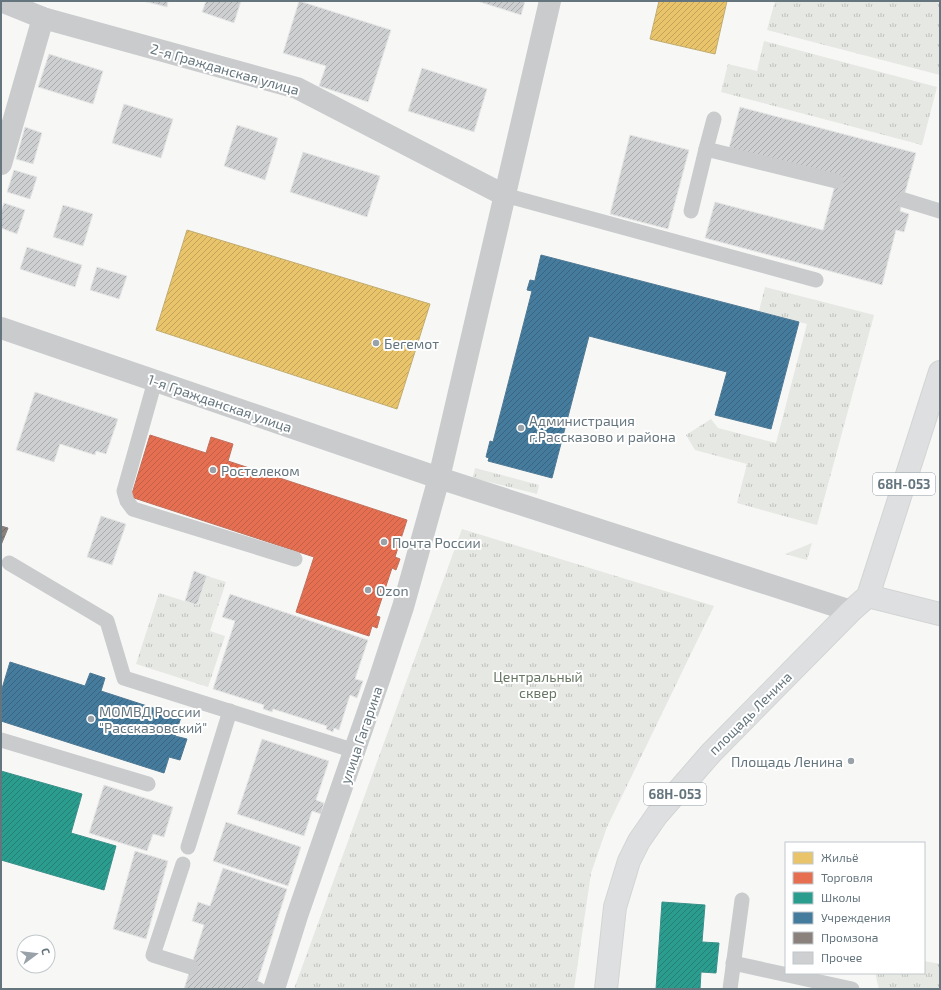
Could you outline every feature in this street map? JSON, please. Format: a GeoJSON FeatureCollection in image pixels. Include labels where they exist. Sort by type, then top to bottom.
{"type":"FeatureCollection","features":[{"type":"Feature","properties":{"kind":"main road","name":"68Н-053"},"geometry":{"type":"LineString","coordinates":[[868,596],[940,372]]}},
{"type":"Feature","properties":{"kind":"main road","name":"68Н-053"},"geometry":{"type":"LineString","coordinates":[[887,537],[925,420]]}},
{"type":"Feature","properties":{"kind":"main road","name":"площадь Ленина"},"geometry":{"type":"LineString","coordinates":[[606,989],[615,907],[629,861],[639,841],[657,815],[711,753],[851,611],[868,596]]}},
{"type":"Feature","properties":{"kind":"main road"},"geometry":{"type":"LineString","coordinates":[[868,596],[940,614]]}},
{"type":"Feature","properties":{"kind":"street","name":"2-я Гражданская улица"},"geometry":{"type":"LineString","coordinates":[[1,1],[43,18],[297,88],[504,196]]}},
{"type":"Feature","properties":{"kind":"street","name":"улица Гагарина"},"geometry":{"type":"LineString","coordinates":[[262,989],[297,916],[355,751],[403,607],[439,478],[550,1]]}},
{"type":"Feature","properties":{"kind":"street"},"geometry":{"type":"LineString","coordinates":[[1,164],[43,18]]}},
{"type":"Feature","properties":{"kind":"street","name":"1-я Гражданская улица"},"geometry":{"type":"LineString","coordinates":[[1,328],[439,478],[851,611]]}},
{"type":"Feature","properties":{"kind":"lane"},"geometry":{"type":"LineString","coordinates":[[691,211],[714,119]]}},
{"type":"Feature","properties":{"kind":"lane"},"geometry":{"type":"LineString","coordinates":[[706,149],[836,180]]}},
{"type":"Feature","properties":{"kind":"lane"},"geometry":{"type":"LineString","coordinates":[[504,196],[816,280]]}},
{"type":"Feature","properties":{"kind":"lane"},"geometry":{"type":"LineString","coordinates":[[904,200],[940,211]]}},
{"type":"Feature","properties":{"kind":"lane"},"geometry":{"type":"LineString","coordinates":[[155,381],[124,491],[133,509],[295,559]]}},
{"type":"Feature","properties":{"kind":"lane"},"geometry":{"type":"LineString","coordinates":[[9,563],[107,621],[124,678],[355,751]]}},
{"type":"Feature","properties":{"kind":"lane"},"geometry":{"type":"LineString","coordinates":[[188,847],[230,711]]}},
{"type":"Feature","properties":{"kind":"lane"},"geometry":{"type":"LineString","coordinates":[[1,740],[148,784]]}},
{"type":"Feature","properties":{"kind":"lane"},"geometry":{"type":"LineString","coordinates":[[183,864],[153,955],[191,967]]}},
{"type":"Feature","properties":{"kind":"lane"},"geometry":{"type":"LineString","coordinates":[[730,989],[742,900]]}},
{"type":"Feature","properties":{"kind":"lane"},"geometry":{"type":"LineString","coordinates":[[733,962],[785,974]]}},
{"type":"Feature","properties":{"kind":"lane"},"geometry":{"type":"LineString","coordinates":[[786,974],[852,989]]}},
{"type":"Feature","properties":{"kind":"green space"},"geometry":{"type":"Polygon","coordinates":[[[775,1],[932,1],[940,3],[940,75],[767,30],[775,1]]]}},
{"type":"Feature","properties":{"kind":"green space"},"geometry":{"type":"Polygon","coordinates":[[[764,41],[937,87],[922,145],[721,92],[728,64],[757,71],[764,41]]]}},
{"type":"Feature","properties":{"kind":"green space"},"geometry":{"type":"Polygon","coordinates":[[[765,287],[874,315],[817,525],[737,503],[747,464],[695,450],[686,435],[711,419],[718,428],[776,443],[807,324],[759,311],[765,287]]]}},
{"type":"Feature","properties":{"kind":"green space"},"geometry":{"type":"Polygon","coordinates":[[[475,468],[539,485],[537,494],[473,478],[475,468]]]}},
{"type":"Feature","properties":{"kind":"green space","name":"Центральный сквер"},"geometry":{"type":"Polygon","coordinates":[[[462,529],[714,606],[607,827],[591,873],[574,989],[294,989],[462,529]]]}},
{"type":"Feature","properties":{"kind":"green space"},"geometry":{"type":"Polygon","coordinates":[[[812,543],[807,560],[785,554],[812,543]]]}},
{"type":"Feature","properties":{"kind":"green space"},"geometry":{"type":"Polygon","coordinates":[[[207,576],[226,582],[210,631],[225,636],[208,687],[136,664],[159,593],[197,605],[207,576]]]}},
{"type":"Feature","properties":{"kind":"green space"},"geometry":{"type":"Polygon","coordinates":[[[925,961],[940,964],[940,989],[879,989],[875,974],[925,974],[925,961]]]}},
{"type":"Feature","properties":{"kind":"building: Жильё"},"geometry":{"type":"Polygon","coordinates":[[[659,1],[727,1],[715,54],[650,39],[659,1]]]}},
{"type":"Feature","properties":{"kind":"building: Жильё"},"geometry":{"type":"Polygon","coordinates":[[[187,230],[430,304],[397,409],[156,330],[187,230]]]}},
{"type":"Feature","properties":{"kind":"building: Торговля"},"geometry":{"type":"Polygon","coordinates":[[[150,435],[206,453],[211,437],[233,444],[228,461],[407,520],[395,557],[400,559],[396,570],[392,568],[376,616],[380,617],[377,628],[372,626],[369,636],[296,612],[314,557],[131,497],[150,435]]]}},
{"type":"Feature","properties":{"kind":"building: Школы"},"geometry":{"type":"Polygon","coordinates":[[[1,771],[82,794],[71,833],[116,846],[104,890],[1,860],[1,771]]]}},
{"type":"Feature","properties":{"kind":"building: Школы"},"geometry":{"type":"Polygon","coordinates":[[[662,902],[705,905],[702,942],[719,943],[716,973],[701,972],[700,989],[656,989],[662,902]]]}},
{"type":"Feature","properties":{"kind":"building: Учреждения"},"geometry":{"type":"Polygon","coordinates":[[[541,255],[799,322],[771,429],[715,415],[727,372],[589,336],[552,478],[488,461],[489,458],[486,457],[490,441],[493,442],[532,291],[527,290],[530,280],[535,281],[541,255]]]}},
{"type":"Feature","properties":{"kind":"building: Учреждения","name":"МОМВД России \"Рассказовский\""},"geometry":{"type":"Polygon","coordinates":[[[10,662],[85,686],[90,673],[105,678],[101,691],[181,717],[175,736],[187,739],[180,760],[169,757],[164,773],[1,721],[1,692],[10,662]]]}},
{"type":"Feature","properties":{"kind":"building: Промзона"},"geometry":{"type":"Polygon","coordinates":[[[1,526],[8,528],[1,545],[1,526]]]}},
{"type":"Feature","properties":{"kind":"building: Прочее"},"geometry":{"type":"Polygon","coordinates":[[[143,1],[168,1],[167,7],[143,1]]]}},
{"type":"Feature","properties":{"kind":"building: Прочее"},"geometry":{"type":"Polygon","coordinates":[[[206,1],[241,1],[234,23],[202,12],[206,1]]]}},
{"type":"Feature","properties":{"kind":"building: Прочее"},"geometry":{"type":"Polygon","coordinates":[[[299,1],[391,30],[368,102],[319,86],[326,66],[283,53],[299,1]]]}},
{"type":"Feature","properties":{"kind":"building: Прочее"},"geometry":{"type":"Polygon","coordinates":[[[477,1],[525,1],[521,15],[477,1]]]}},
{"type":"Feature","properties":{"kind":"building: Прочее"},"geometry":{"type":"Polygon","coordinates":[[[49,54],[103,71],[93,104],[38,87],[49,54]]]}},
{"type":"Feature","properties":{"kind":"building: Прочее"},"geometry":{"type":"Polygon","coordinates":[[[422,68],[487,89],[474,132],[408,111],[422,68]]]}},
{"type":"Feature","properties":{"kind":"building: Прочее"},"geometry":{"type":"Polygon","coordinates":[[[124,104],[173,119],[161,158],[112,143],[124,104]]]}},
{"type":"Feature","properties":{"kind":"building: Прочее"},"geometry":{"type":"Polygon","coordinates":[[[740,107],[916,153],[900,211],[909,214],[904,232],[896,230],[882,285],[705,238],[715,202],[823,230],[836,181],[729,148],[740,107]]]}},
{"type":"Feature","properties":{"kind":"building: Прочее"},"geometry":{"type":"Polygon","coordinates":[[[237,125],[278,138],[265,180],[224,166],[237,125]]]}},
{"type":"Feature","properties":{"kind":"building: Прочее"},"geometry":{"type":"Polygon","coordinates":[[[25,127],[42,133],[33,164],[16,159],[25,127]]]}},
{"type":"Feature","properties":{"kind":"building: Прочее"},"geometry":{"type":"Polygon","coordinates":[[[630,135],[689,150],[668,229],[610,214],[630,135]]]}},
{"type":"Feature","properties":{"kind":"building: Прочее"},"geometry":{"type":"Polygon","coordinates":[[[303,152],[380,176],[367,217],[290,192],[303,152]]]}},
{"type":"Feature","properties":{"kind":"building: Прочее"},"geometry":{"type":"Polygon","coordinates":[[[14,170],[37,177],[30,199],[7,192],[14,170]]]}},
{"type":"Feature","properties":{"kind":"building: Прочее"},"geometry":{"type":"Polygon","coordinates":[[[4,203],[25,210],[17,234],[1,228],[1,212],[4,203]]]}},
{"type":"Feature","properties":{"kind":"building: Прочее"},"geometry":{"type":"Polygon","coordinates":[[[63,205],[93,214],[83,246],[53,237],[63,205]]]}},
{"type":"Feature","properties":{"kind":"building: Прочее"},"geometry":{"type":"Polygon","coordinates":[[[27,247],[82,265],[75,287],[20,269],[27,247]]]}},
{"type":"Feature","properties":{"kind":"building: Прочее"},"geometry":{"type":"Polygon","coordinates":[[[97,267],[127,276],[119,299],[90,290],[97,267]]]}},
{"type":"Feature","properties":{"kind":"building: Прочее"},"geometry":{"type":"Polygon","coordinates":[[[35,392],[118,419],[106,454],[96,451],[95,455],[60,444],[54,462],[16,450],[35,392]]]}},
{"type":"Feature","properties":{"kind":"building: Прочее"},"geometry":{"type":"Polygon","coordinates":[[[101,516],[126,524],[112,565],[87,557],[101,516]]]}},
{"type":"Feature","properties":{"kind":"building: Прочее"},"geometry":{"type":"Polygon","coordinates":[[[194,571],[207,576],[197,605],[185,601],[194,571]]]}},
{"type":"Feature","properties":{"kind":"building: Прочее"},"geometry":{"type":"Polygon","coordinates":[[[230,594],[368,640],[355,679],[363,681],[357,698],[350,695],[339,730],[334,728],[333,732],[326,729],[327,726],[273,709],[272,712],[263,709],[264,705],[213,689],[235,621],[222,617],[230,594]]]}},
{"type":"Feature","properties":{"kind":"building: Прочее"},"geometry":{"type":"Polygon","coordinates":[[[262,739],[329,761],[316,800],[324,803],[321,814],[312,811],[304,836],[237,814],[262,739]]]}},
{"type":"Feature","properties":{"kind":"building: Прочее"},"geometry":{"type":"Polygon","coordinates":[[[104,785],[173,807],[164,837],[153,834],[147,851],[89,833],[104,785]]]}},
{"type":"Feature","properties":{"kind":"building: Прочее"},"geometry":{"type":"Polygon","coordinates":[[[226,822],[301,847],[288,886],[213,861],[226,822]]]}},
{"type":"Feature","properties":{"kind":"building: Прочее"},"geometry":{"type":"Polygon","coordinates":[[[135,851],[168,861],[146,939],[113,929],[135,851]]]}},
{"type":"Feature","properties":{"kind":"building: Прочее"},"geometry":{"type":"Polygon","coordinates":[[[223,868],[287,889],[255,989],[184,989],[204,925],[192,921],[198,902],[210,906],[223,868]]]}},
{"type":"Feature","properties":{"kind":"place","name":"Бегемот"},"geometry":{"type":"Point","coordinates":[376,343]}},
{"type":"Feature","properties":{"kind":"place","name":"Администрация г.Рассказово и района"},"geometry":{"type":"Point","coordinates":[521,428]}},
{"type":"Feature","properties":{"kind":"place","name":"Ростелеком"},"geometry":{"type":"Point","coordinates":[213,470]}},
{"type":"Feature","properties":{"kind":"place","name":"Почта России"},"geometry":{"type":"Point","coordinates":[384,542]}},
{"type":"Feature","properties":{"kind":"place","name":"Ozon"},"geometry":{"type":"Point","coordinates":[368,590]}},
{"type":"Feature","properties":{"kind":"place","name":"МОМВД России \"Рассказовский\""},"geometry":{"type":"Point","coordinates":[91,719]}},
{"type":"Feature","properties":{"kind":"place","name":"Площадь Ленина"},"geometry":{"type":"Point","coordinates":[851,761]}}]}
